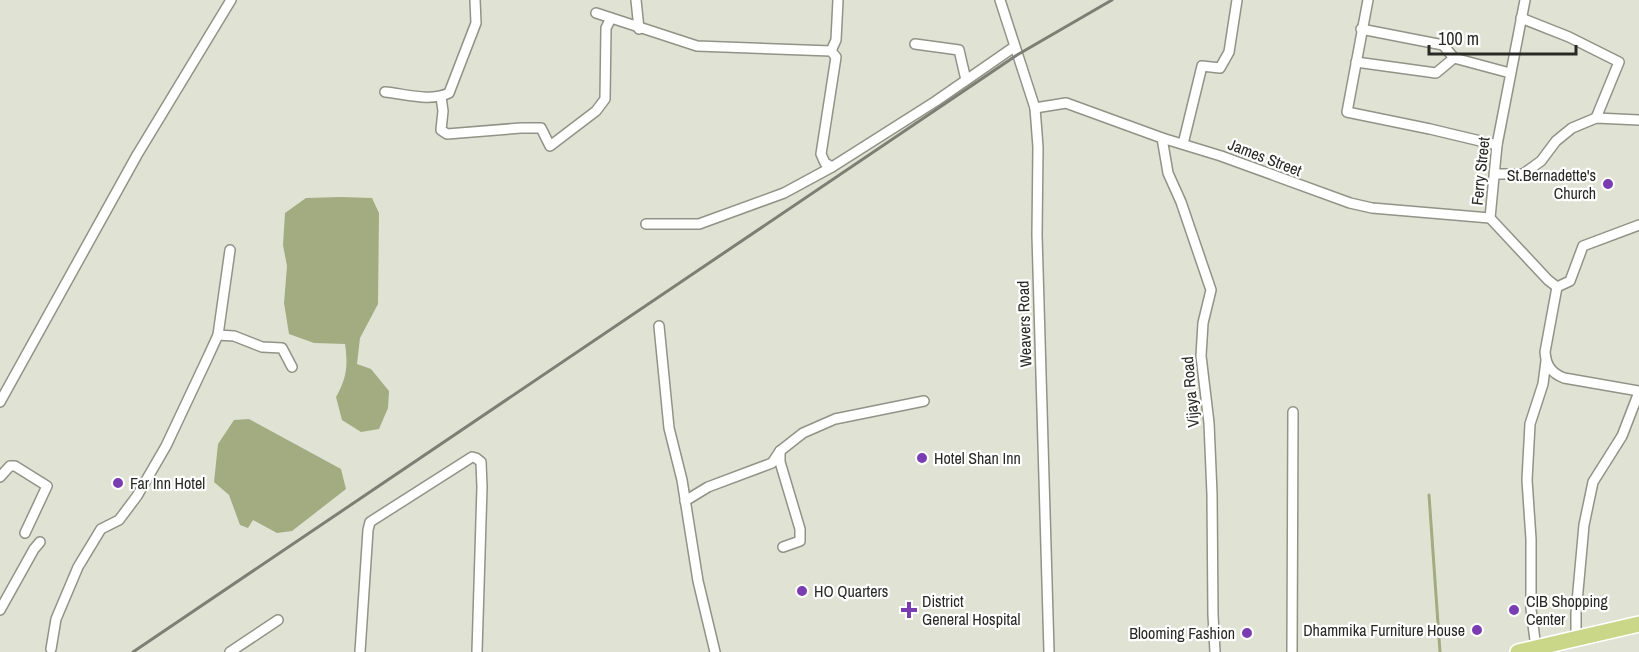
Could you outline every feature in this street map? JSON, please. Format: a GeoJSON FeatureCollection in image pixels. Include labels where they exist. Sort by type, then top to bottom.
{"type":"FeatureCollection","features":[{"type":"Feature","properties":{"kind":"highway"},"geometry":{"type":"LineString","coordinates":[[1617,628],[1639,616]]}},
{"type":"Feature","properties":{"kind":"highway"},"geometry":{"type":"LineString","coordinates":[[1518,652],[1639,624]]}},
{"type":"Feature","properties":{"kind":"street"},"geometry":{"type":"LineString","coordinates":[[0,402],[137,155],[231,0]]}},
{"type":"Feature","properties":{"kind":"street"},"geometry":{"type":"LineString","coordinates":[[386,92],[424,97],[441,97],[449,93],[476,23],[475,0]]}},
{"type":"Feature","properties":{"kind":"street"},"geometry":{"type":"LineString","coordinates":[[636,0],[639,29]]}},
{"type":"Feature","properties":{"kind":"street"},"geometry":{"type":"LineString","coordinates":[[831,51],[836,39],[838,0]]}},
{"type":"Feature","properties":{"kind":"street","name":"Weavers Road"},"geometry":{"type":"LineString","coordinates":[[1000,0],[1035,108],[1038,147],[1037,235],[1049,652]]}},
{"type":"Feature","properties":{"kind":"street"},"geometry":{"type":"LineString","coordinates":[[1183,144],[1202,66],[1220,68],[1229,52],[1237,0]]}},
{"type":"Feature","properties":{"kind":"street"},"geometry":{"type":"LineString","coordinates":[[1368,0],[1347,112],[1497,145]]}},
{"type":"Feature","properties":{"kind":"street","name":"Ferry Street"},"geometry":{"type":"LineString","coordinates":[[1524,0],[1497,145],[1490,218],[1557,287]]}},
{"type":"Feature","properties":{"kind":"street"},"geometry":{"type":"LineString","coordinates":[[597,13],[639,29],[697,46],[831,51],[836,57],[821,154],[825,163],[832,167]]}},
{"type":"Feature","properties":{"kind":"street"},"geometry":{"type":"LineString","coordinates":[[441,97],[443,111],[441,130],[447,134],[541,128],[550,146],[596,111],[605,99],[606,28],[611,18]]}},
{"type":"Feature","properties":{"kind":"street"},"geometry":{"type":"LineString","coordinates":[[1521,18],[1569,37],[1619,62],[1596,117]]}},
{"type":"Feature","properties":{"kind":"street"},"geometry":{"type":"LineString","coordinates":[[1361,29],[1443,45],[1454,58],[1510,73]]}},
{"type":"Feature","properties":{"kind":"street"},"geometry":{"type":"LineString","coordinates":[[915,44],[959,50],[966,80]]}},
{"type":"Feature","properties":{"kind":"street"},"geometry":{"type":"LineString","coordinates":[[646,224],[699,224],[784,193],[832,167],[1014,47]]}},
{"type":"Feature","properties":{"kind":"street"},"geometry":{"type":"LineString","coordinates":[[1356,62],[1436,73],[1454,58]]}},
{"type":"Feature","properties":{"kind":"street","name":"James Street"},"geometry":{"type":"LineString","coordinates":[[1035,108],[1066,103],[1350,203],[1372,208],[1490,218]]}},
{"type":"Feature","properties":{"kind":"street"},"geometry":{"type":"LineString","coordinates":[[1496,174],[1523,174],[1541,161],[1556,141],[1572,128],[1596,117],[1639,120]]}},
{"type":"Feature","properties":{"kind":"street","name":"Vijaya Road"},"geometry":{"type":"LineString","coordinates":[[1162,138],[1168,173],[1181,202],[1210,290],[1203,323],[1201,356],[1210,435],[1215,652]]}},
{"type":"Feature","properties":{"kind":"street"},"geometry":{"type":"LineString","coordinates":[[1536,648],[1531,609],[1531,539],[1527,480],[1530,424],[1543,384],[1545,352],[1557,287],[1570,281],[1583,246],[1639,225]]}},
{"type":"Feature","properties":{"kind":"street"},"geometry":{"type":"LineString","coordinates":[[49,651],[56,619],[78,567],[101,529],[119,520],[137,496],[166,446],[218,335],[230,250]]}},
{"type":"Feature","properties":{"kind":"street"},"geometry":{"type":"LineString","coordinates":[[659,326],[669,428],[685,501],[698,581],[715,652]]}},
{"type":"Feature","properties":{"kind":"street"},"geometry":{"type":"LineString","coordinates":[[218,335],[234,336],[262,347],[282,348],[292,367]]}},
{"type":"Feature","properties":{"kind":"street"},"geometry":{"type":"LineString","coordinates":[[1546,361],[1555,375],[1639,392],[1622,436],[1593,482],[1584,525],[1576,640]]}},
{"type":"Feature","properties":{"kind":"street"},"geometry":{"type":"LineString","coordinates":[[685,501],[708,487],[772,464],[780,451],[803,433],[835,419],[924,401]]}},
{"type":"Feature","properties":{"kind":"street"},"geometry":{"type":"LineString","coordinates":[[1292,652],[1293,412]]}},
{"type":"Feature","properties":{"kind":"street"},"geometry":{"type":"LineString","coordinates":[[780,451],[780,462],[800,530],[800,541],[783,547]]}},
{"type":"Feature","properties":{"kind":"street"},"geometry":{"type":"LineString","coordinates":[[360,652],[370,522],[472,457],[481,462],[482,487],[477,652]]}},
{"type":"Feature","properties":{"kind":"street"},"geometry":{"type":"LineString","coordinates":[[0,477],[10,466],[15,466],[47,486],[25,532]]}},
{"type":"Feature","properties":{"kind":"street"},"geometry":{"type":"LineString","coordinates":[[0,610],[40,542]]}},
{"type":"Feature","properties":{"kind":"street"},"geometry":{"type":"LineString","coordinates":[[230,652],[278,620]]}},
{"type":"Feature","properties":{"kind":"shaded area"},"geometry":{"type":"Polygon","coordinates":[[[306,198],[372,198],[379,213],[378,304],[360,338],[357,364],[371,369],[389,391],[388,408],[379,429],[361,432],[342,420],[336,397],[346,371],[345,344],[314,343],[289,334],[284,303],[287,266],[283,245],[285,213],[306,198]]]}},
{"type":"Feature","properties":{"kind":"shaded area"},"geometry":{"type":"Polygon","coordinates":[[[249,419],[341,469],[346,489],[292,531],[277,533],[253,520],[248,528],[240,525],[229,495],[214,482],[218,444],[234,420],[249,419]]]}},
{"type":"Feature","properties":{"kind":"waterway"},"geometry":{"type":"LineString","coordinates":[[1429,495],[1440,652]]}},
{"type":"Feature","properties":{"kind":"railway"},"geometry":{"type":"LineString","coordinates":[[133,652],[1017,55],[1112,0]]}},
{"type":"Feature","properties":{"kind":"place","name":"St.Bernadette's Church"},"geometry":{"type":"Point","coordinates":[1608,184]}},
{"type":"Feature","properties":{"kind":"place","name":"Hotel Shan Inn"},"geometry":{"type":"Point","coordinates":[922,458]}},
{"type":"Feature","properties":{"kind":"place","name":"Far Inn Hotel"},"geometry":{"type":"Point","coordinates":[118,483]}},
{"type":"Feature","properties":{"kind":"place","name":"HO Quarters"},"geometry":{"type":"Point","coordinates":[802,591]}},
{"type":"Feature","properties":{"kind":"place","name":"District General Hospital"},"geometry":{"type":"Point","coordinates":[909,610]}},
{"type":"Feature","properties":{"kind":"place","name":"CIB Shopping Center"},"geometry":{"type":"Point","coordinates":[1514,610]}},
{"type":"Feature","properties":{"kind":"place","name":"Dhammika Furniture House"},"geometry":{"type":"Point","coordinates":[1477,630]}},
{"type":"Feature","properties":{"kind":"place","name":"Blooming Fashion"},"geometry":{"type":"Point","coordinates":[1247,633]}}]}
